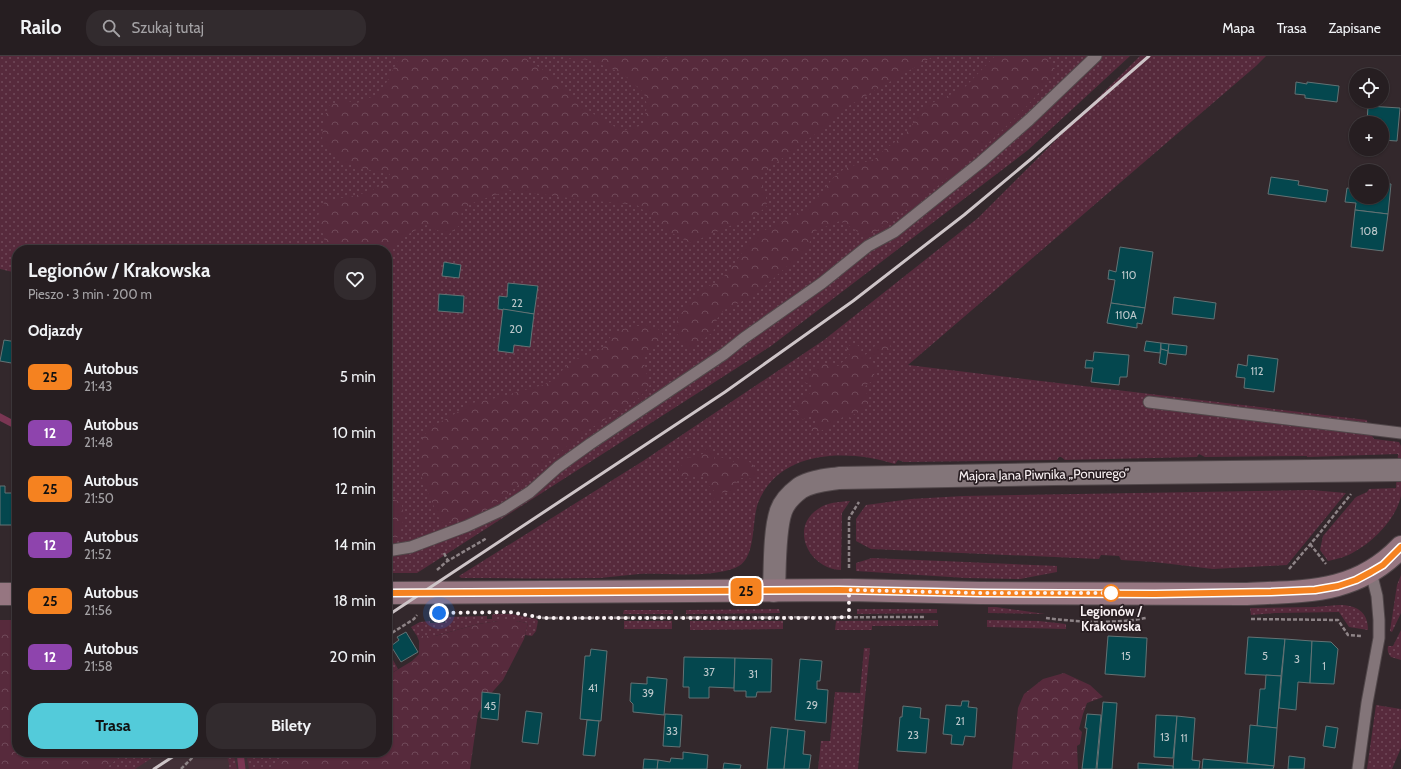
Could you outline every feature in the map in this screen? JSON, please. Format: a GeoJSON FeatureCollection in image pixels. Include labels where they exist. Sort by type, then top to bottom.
{"type":"FeatureCollection","features":[{"type":"Feature","properties":{"kind":"street","name":"Majora Jana Piwnika „Ponurego”"},"geometry":{"type":"LineString","coordinates":[[774,591],[777,526],[781,511],[786,502],[801,488],[822,481],[839,478],[1401,470]]}},
{"type":"Feature","properties":{"kind":"street"},"geometry":{"type":"LineString","coordinates":[[392,595],[411,603],[774,591],[849,590],[980,593],[1243,594],[1324,589],[1338,586],[1356,580],[1383,565],[1401,547]]}},
{"type":"Feature","properties":{"kind":"street"},"geometry":{"type":"LineString","coordinates":[[0,594],[12,594]]}},
{"type":"Feature","properties":{"kind":"lane"},"geometry":{"type":"LineString","coordinates":[[392,551],[411,546],[467,526],[502,510],[530,492],[558,467],[590,444],[724,354],[744,338],[822,283],[868,246],[894,232],[981,162],[1029,120],[1096,56]]}},
{"type":"Feature","properties":{"kind":"lane"},"geometry":{"type":"LineString","coordinates":[[1149,402],[1401,433]]}},
{"type":"Feature","properties":{"kind":"lane"},"geometry":{"type":"LineString","coordinates":[[1358,769],[1379,638],[1377,596],[1371,572]]}},
{"type":"Feature","properties":{"kind":"path"},"geometry":{"type":"LineString","coordinates":[[849,617],[849,518],[859,502]]}},
{"type":"Feature","properties":{"kind":"path"},"geometry":{"type":"LineString","coordinates":[[1287,571],[1345,502]]}},
{"type":"Feature","properties":{"kind":"path"},"geometry":{"type":"LineString","coordinates":[[392,633],[414,619],[418,613],[411,603],[446,562],[489,536]]}},
{"type":"Feature","properties":{"kind":"path"},"geometry":{"type":"LineString","coordinates":[[1310,544],[1328,566]]}},
{"type":"Feature","properties":{"kind":"path"},"geometry":{"type":"LineString","coordinates":[[535,616],[544,618],[928,617]]}},
{"type":"Feature","properties":{"kind":"path"},"geometry":{"type":"LineString","coordinates":[[1040,617],[1070,621],[1135,620],[1148,618]]}},
{"type":"Feature","properties":{"kind":"path"},"geometry":{"type":"LineString","coordinates":[[1250,618],[1338,620],[1348,635],[1379,638]]}},
{"type":"Feature","properties":{"kind":"path"},"geometry":{"type":"LineString","coordinates":[[181,769],[193,757]]}},
{"type":"Feature","properties":{"kind":"shaded area"},"geometry":{"type":"Polygon","coordinates":[[[0,744],[12,750],[12,757],[368,757],[352,769],[0,769],[0,744]]]}},
{"type":"Feature","properties":{"kind":"green space"},"geometry":{"type":"Polygon","coordinates":[[[0,56],[1130,56],[1028,150],[771,346],[417,573],[392,573],[392,245],[12,245],[12,272],[0,269],[0,56]]]}},
{"type":"Feature","properties":{"kind":"green space"},"geometry":{"type":"Polygon","coordinates":[[[400,56],[522,56],[554,77],[568,92],[592,113],[622,131],[643,125],[647,106],[644,93],[622,73],[589,60],[567,58],[566,56],[644,56],[669,58],[673,56],[934,56],[850,105],[825,127],[772,166],[760,179],[766,197],[767,206],[754,217],[690,243],[670,232],[637,205],[576,199],[511,190],[477,201],[462,209],[460,225],[448,235],[426,225],[399,239],[392,248],[392,245],[326,245],[318,215],[325,201],[355,196],[369,191],[384,183],[390,174],[364,169],[345,163],[322,140],[323,124],[328,106],[343,100],[357,103],[381,93],[400,56]]]}},
{"type":"Feature","properties":{"kind":"green space"},"geometry":{"type":"Polygon","coordinates":[[[995,56],[1046,56],[1056,71],[1019,114],[978,152],[924,197],[867,237],[840,221],[815,231],[808,246],[755,295],[724,310],[717,319],[713,332],[691,349],[683,342],[675,331],[678,317],[689,305],[698,291],[720,281],[735,263],[753,236],[810,207],[833,178],[845,168],[875,159],[885,149],[902,137],[910,128],[924,106],[965,87],[995,56]]]}},
{"type":"Feature","properties":{"kind":"green space"},"geometry":{"type":"Polygon","coordinates":[[[1140,56],[1266,56],[908,365],[1367,420],[1368,429],[1374,439],[1399,442],[1401,446],[1401,496],[1398,505],[1389,521],[1369,542],[1348,555],[1328,561],[1320,550],[1323,536],[1356,497],[1367,492],[1369,489],[1396,488],[1398,454],[1307,457],[1205,457],[1199,454],[1197,457],[1065,460],[1059,457],[1057,460],[904,462],[898,460],[895,464],[857,456],[837,456],[817,458],[798,463],[782,472],[768,485],[758,503],[752,540],[747,557],[742,564],[735,568],[725,571],[701,574],[639,574],[600,578],[461,578],[459,576],[643,461],[824,340],[978,218],[1140,56]]]}},
{"type":"Feature","properties":{"kind":"green space"},"geometry":{"type":"Polygon","coordinates":[[[646,325],[660,330],[663,336],[643,359],[651,384],[638,399],[580,435],[491,507],[475,518],[441,523],[422,478],[419,460],[419,448],[424,435],[432,426],[472,403],[543,385],[558,378],[563,369],[574,360],[603,348],[613,333],[629,327],[646,325]]]}},
{"type":"Feature","properties":{"kind":"green space"},"geometry":{"type":"Polygon","coordinates":[[[885,340],[891,343],[889,352],[883,351],[869,358],[876,364],[878,369],[874,374],[876,381],[869,383],[864,389],[869,397],[868,407],[859,408],[859,412],[851,418],[846,415],[821,431],[815,433],[810,432],[811,427],[817,424],[812,417],[807,417],[802,420],[797,411],[792,411],[791,406],[810,393],[814,383],[805,383],[804,377],[813,374],[822,363],[838,366],[850,355],[846,348],[852,344],[856,344],[862,349],[859,357],[868,354],[873,347],[879,345],[885,340]]]}},
{"type":"Feature","properties":{"kind":"green space"},"geometry":{"type":"Polygon","coordinates":[[[707,448],[711,448],[716,455],[714,458],[715,460],[718,457],[725,457],[723,461],[729,461],[730,465],[737,458],[752,463],[757,475],[753,479],[740,478],[737,481],[734,492],[723,492],[712,501],[709,498],[714,491],[709,486],[709,477],[694,475],[680,480],[678,474],[678,467],[684,464],[683,458],[694,457],[705,453],[707,448]]]}},
{"type":"Feature","properties":{"kind":"green space"},"geometry":{"type":"Polygon","coordinates":[[[1311,490],[1346,493],[1287,565],[1213,569],[1154,562],[1121,560],[1119,556],[1101,555],[1099,559],[871,549],[856,541],[856,519],[866,505],[911,499],[963,496],[1311,490]]]}},
{"type":"Feature","properties":{"kind":"green space"},"geometry":{"type":"Polygon","coordinates":[[[392,499],[401,502],[403,515],[402,528],[397,539],[392,543],[392,499]]]}},
{"type":"Feature","properties":{"kind":"green space"},"geometry":{"type":"Polygon","coordinates":[[[850,501],[842,513],[841,570],[830,568],[820,563],[812,555],[804,536],[805,526],[809,517],[825,505],[850,501]]]}},
{"type":"Feature","properties":{"kind":"green space"},"geometry":{"type":"Polygon","coordinates":[[[872,558],[1057,566],[1057,572],[1020,579],[966,578],[856,571],[856,563],[872,558]]]}},
{"type":"Feature","properties":{"kind":"green space"},"geometry":{"type":"Polygon","coordinates":[[[1401,575],[1401,613],[1392,632],[1390,631],[1397,585],[1401,575]]]}},
{"type":"Feature","properties":{"kind":"green space"},"geometry":{"type":"Polygon","coordinates":[[[1339,605],[1351,606],[1360,610],[1366,618],[1368,630],[1349,627],[1339,612],[1251,615],[1250,608],[1315,607],[1339,605]]]}},
{"type":"Feature","properties":{"kind":"green space"},"geometry":{"type":"Polygon","coordinates":[[[988,607],[996,607],[1045,614],[988,613],[988,607]]]}},
{"type":"Feature","properties":{"kind":"green space"},"geometry":{"type":"Polygon","coordinates":[[[779,609],[780,613],[686,614],[686,610],[779,609]]]}},
{"type":"Feature","properties":{"kind":"green space"},"geometry":{"type":"Polygon","coordinates":[[[857,609],[937,609],[937,613],[857,614],[857,609]]]}},
{"type":"Feature","properties":{"kind":"green space"},"geometry":{"type":"Polygon","coordinates":[[[624,610],[673,610],[673,614],[623,614],[624,610]]]}},
{"type":"Feature","properties":{"kind":"green space"},"geometry":{"type":"Polygon","coordinates":[[[511,614],[536,619],[538,621],[536,631],[532,636],[525,635],[528,623],[516,621],[498,621],[478,624],[435,636],[417,636],[411,627],[420,622],[430,621],[430,623],[445,623],[445,617],[487,616],[487,619],[492,619],[492,615],[511,614]]]}},
{"type":"Feature","properties":{"kind":"green space"},"geometry":{"type":"Polygon","coordinates":[[[0,620],[12,620],[12,757],[119,757],[105,769],[0,769],[0,620]]]}},
{"type":"Feature","properties":{"kind":"green space"},"geometry":{"type":"Polygon","coordinates":[[[938,620],[938,626],[872,626],[872,630],[835,630],[836,621],[938,620]]]}},
{"type":"Feature","properties":{"kind":"green space"},"geometry":{"type":"Polygon","coordinates":[[[987,620],[1039,621],[1066,624],[1066,629],[987,627],[987,620]]]}},
{"type":"Feature","properties":{"kind":"green space"},"geometry":{"type":"Polygon","coordinates":[[[498,621],[528,623],[524,639],[503,680],[487,698],[478,713],[470,769],[269,769],[282,757],[392,757],[392,673],[412,661],[419,654],[419,641],[417,636],[435,636],[478,624],[498,621]]]}},
{"type":"Feature","properties":{"kind":"green space"},"geometry":{"type":"Polygon","coordinates":[[[624,621],[672,621],[672,629],[624,629],[624,621]]]}},
{"type":"Feature","properties":{"kind":"green space"},"geometry":{"type":"Polygon","coordinates":[[[690,621],[783,621],[783,629],[690,630],[690,621]]]}},
{"type":"Feature","properties":{"kind":"green space"},"geometry":{"type":"Polygon","coordinates":[[[1401,630],[1401,660],[1391,657],[1388,653],[1388,646],[1393,646],[1401,630]]]}},
{"type":"Feature","properties":{"kind":"green space"},"geometry":{"type":"Polygon","coordinates":[[[864,648],[870,648],[858,769],[818,769],[821,741],[830,741],[835,692],[860,693],[864,648]]]}},
{"type":"Feature","properties":{"kind":"green space"},"geometry":{"type":"Polygon","coordinates":[[[392,658],[398,669],[392,673],[392,658]]]}},
{"type":"Feature","properties":{"kind":"green space"},"geometry":{"type":"Polygon","coordinates":[[[1064,673],[1090,685],[1103,697],[1087,703],[1083,714],[1079,729],[1082,732],[1080,744],[1077,746],[1078,769],[1012,769],[1018,708],[1024,694],[1043,679],[1064,673]]]}},
{"type":"Feature","properties":{"kind":"green space"},"geometry":{"type":"Polygon","coordinates":[[[1376,705],[1401,709],[1401,748],[1392,769],[1367,769],[1376,705]]]}},
{"type":"Feature","properties":{"kind":"green space"},"geometry":{"type":"Polygon","coordinates":[[[119,757],[153,757],[135,769],[105,769],[119,757]]]}},
{"type":"Feature","properties":{"kind":"green space"},"geometry":{"type":"Polygon","coordinates":[[[227,757],[234,757],[237,769],[229,769],[227,757]]]}},
{"type":"Feature","properties":{"kind":"green space"},"geometry":{"type":"Polygon","coordinates":[[[247,757],[282,757],[269,769],[249,769],[247,757]]]}},
{"type":"Feature","properties":{"kind":"building"},"geometry":{"type":"Polygon","coordinates":[[[1296,82],[1339,86],[1337,102],[1305,98],[1305,95],[1295,94],[1296,82]]]}},
{"type":"Feature","properties":{"kind":"building"},"geometry":{"type":"Polygon","coordinates":[[[1368,108],[1400,108],[1397,141],[1389,140],[1389,116],[1367,116],[1368,108]]]}},
{"type":"Feature","properties":{"kind":"building"},"geometry":{"type":"Polygon","coordinates":[[[1271,177],[1299,181],[1298,185],[1328,190],[1326,202],[1268,194],[1271,177]]]}},
{"type":"Feature","properties":{"kind":"building"},"geometry":{"type":"Polygon","coordinates":[[[1389,184],[1391,184],[1389,204],[1389,184]]]}},
{"type":"Feature","properties":{"kind":"building"},"geometry":{"type":"Polygon","coordinates":[[[1347,188],[1349,188],[1349,202],[1345,202],[1347,188]]]}},
{"type":"Feature","properties":{"kind":"building"},"geometry":{"type":"Polygon","coordinates":[[[1356,204],[1389,204],[1388,214],[1355,210],[1356,204]]]}},
{"type":"Feature","properties":{"kind":"building"},"geometry":{"type":"Polygon","coordinates":[[[1355,210],[1388,214],[1383,251],[1351,247],[1355,210]]]}},
{"type":"Feature","properties":{"kind":"building"},"geometry":{"type":"Polygon","coordinates":[[[1120,247],[1153,252],[1145,308],[1111,303],[1115,280],[1108,279],[1109,270],[1116,272],[1120,247]]]}},
{"type":"Feature","properties":{"kind":"building"},"geometry":{"type":"Polygon","coordinates":[[[444,262],[461,265],[459,278],[442,276],[444,262]]]}},
{"type":"Feature","properties":{"kind":"building"},"geometry":{"type":"Polygon","coordinates":[[[508,283],[538,286],[534,314],[498,309],[499,296],[507,297],[508,283]]]}},
{"type":"Feature","properties":{"kind":"building"},"geometry":{"type":"Polygon","coordinates":[[[439,294],[464,296],[463,313],[438,311],[439,294]]]}},
{"type":"Feature","properties":{"kind":"building"},"geometry":{"type":"Polygon","coordinates":[[[1174,297],[1216,303],[1214,319],[1172,314],[1174,297]]]}},
{"type":"Feature","properties":{"kind":"building"},"geometry":{"type":"Polygon","coordinates":[[[1111,303],[1145,308],[1142,324],[1137,323],[1137,328],[1107,323],[1111,303]]]}},
{"type":"Feature","properties":{"kind":"building"},"geometry":{"type":"Polygon","coordinates":[[[503,309],[534,314],[530,347],[514,345],[513,353],[498,351],[503,309]]]}},
{"type":"Feature","properties":{"kind":"building"},"geometry":{"type":"Polygon","coordinates":[[[4,340],[12,341],[12,363],[0,361],[4,340]]]}},
{"type":"Feature","properties":{"kind":"building"},"geometry":{"type":"Polygon","coordinates":[[[1146,341],[1161,343],[1160,353],[1144,351],[1146,341]]]}},
{"type":"Feature","properties":{"kind":"building"},"geometry":{"type":"Polygon","coordinates":[[[1161,343],[1169,344],[1168,351],[1161,349],[1161,343]]]}},
{"type":"Feature","properties":{"kind":"building"},"geometry":{"type":"Polygon","coordinates":[[[1169,344],[1187,346],[1186,355],[1168,353],[1169,344]]]}},
{"type":"Feature","properties":{"kind":"building"},"geometry":{"type":"Polygon","coordinates":[[[1161,349],[1168,351],[1166,365],[1159,363],[1161,349]]]}},
{"type":"Feature","properties":{"kind":"building"},"geometry":{"type":"Polygon","coordinates":[[[1094,352],[1129,355],[1127,377],[1120,377],[1119,385],[1091,382],[1093,368],[1085,368],[1086,360],[1093,361],[1094,352]]]}},
{"type":"Feature","properties":{"kind":"building"},"geometry":{"type":"Polygon","coordinates":[[[1248,355],[1278,359],[1274,392],[1244,388],[1245,378],[1236,377],[1238,364],[1247,366],[1248,355]]]}},
{"type":"Feature","properties":{"kind":"building"},"geometry":{"type":"Polygon","coordinates":[[[0,486],[5,486],[5,493],[12,493],[12,525],[0,525],[0,486]]]}},
{"type":"Feature","properties":{"kind":"building"},"geometry":{"type":"Polygon","coordinates":[[[406,632],[418,652],[401,662],[392,648],[392,645],[399,640],[397,637],[406,632]]]}},
{"type":"Feature","properties":{"kind":"building"},"geometry":{"type":"Polygon","coordinates":[[[1108,636],[1147,638],[1145,677],[1105,674],[1108,636]]]}},
{"type":"Feature","properties":{"kind":"building"},"geometry":{"type":"Polygon","coordinates":[[[1248,637],[1285,639],[1281,676],[1245,674],[1248,637]]]}},
{"type":"Feature","properties":{"kind":"building"},"geometry":{"type":"Polygon","coordinates":[[[1285,639],[1312,641],[1310,683],[1298,682],[1296,710],[1279,708],[1285,639]]]}},
{"type":"Feature","properties":{"kind":"building"},"geometry":{"type":"Polygon","coordinates":[[[1312,641],[1331,642],[1338,649],[1334,684],[1310,683],[1312,641]]]}},
{"type":"Feature","properties":{"kind":"building"},"geometry":{"type":"Polygon","coordinates":[[[591,649],[607,651],[601,721],[580,719],[585,656],[590,656],[591,649]]]}},
{"type":"Feature","properties":{"kind":"building"},"geometry":{"type":"Polygon","coordinates":[[[684,657],[735,658],[734,688],[709,687],[709,698],[689,698],[689,687],[683,687],[684,657]]]}},
{"type":"Feature","properties":{"kind":"building"},"geometry":{"type":"Polygon","coordinates":[[[735,658],[772,659],[771,692],[757,692],[756,697],[746,697],[746,691],[734,691],[735,658]]]}},
{"type":"Feature","properties":{"kind":"building"},"geometry":{"type":"Polygon","coordinates":[[[800,659],[822,661],[820,681],[817,681],[817,689],[828,690],[826,723],[795,720],[800,659]]]}},
{"type":"Feature","properties":{"kind":"building"},"geometry":{"type":"Polygon","coordinates":[[[1266,675],[1281,676],[1277,728],[1257,726],[1260,689],[1265,689],[1266,675]]]}},
{"type":"Feature","properties":{"kind":"building"},"geometry":{"type":"Polygon","coordinates":[[[647,677],[667,679],[664,715],[633,712],[633,704],[630,701],[631,683],[647,684],[647,677]]]}},
{"type":"Feature","properties":{"kind":"building"},"geometry":{"type":"Polygon","coordinates":[[[482,692],[500,694],[498,720],[481,718],[482,692]]]}},
{"type":"Feature","properties":{"kind":"building"},"geometry":{"type":"Polygon","coordinates":[[[962,701],[969,701],[968,707],[977,708],[975,737],[965,736],[963,745],[951,744],[952,735],[943,734],[946,705],[961,706],[962,701]]]}},
{"type":"Feature","properties":{"kind":"building"},"geometry":{"type":"Polygon","coordinates":[[[1103,702],[1117,703],[1112,769],[1097,769],[1103,702]]]}},
{"type":"Feature","properties":{"kind":"building"},"geometry":{"type":"Polygon","coordinates":[[[903,706],[921,708],[920,718],[929,719],[926,753],[897,751],[900,717],[902,717],[903,706]]]}},
{"type":"Feature","properties":{"kind":"building"},"geometry":{"type":"Polygon","coordinates":[[[526,711],[542,713],[538,744],[522,742],[526,711]]]}},
{"type":"Feature","properties":{"kind":"building"},"geometry":{"type":"Polygon","coordinates":[[[665,714],[682,715],[680,747],[663,746],[665,714]]]}},
{"type":"Feature","properties":{"kind":"building"},"geometry":{"type":"Polygon","coordinates":[[[1087,714],[1101,715],[1096,769],[1082,769],[1087,728],[1085,728],[1087,714]]]}},
{"type":"Feature","properties":{"kind":"building"},"geometry":{"type":"Polygon","coordinates":[[[1156,715],[1177,716],[1173,758],[1154,757],[1156,715]]]}},
{"type":"Feature","properties":{"kind":"building"},"geometry":{"type":"Polygon","coordinates":[[[1177,716],[1195,718],[1192,760],[1200,761],[1199,769],[1173,769],[1177,716]]]}},
{"type":"Feature","properties":{"kind":"building"},"geometry":{"type":"Polygon","coordinates":[[[587,720],[599,721],[595,756],[583,755],[587,720]]]}},
{"type":"Feature","properties":{"kind":"building"},"geometry":{"type":"Polygon","coordinates":[[[1250,725],[1277,728],[1274,766],[1247,763],[1250,725]]]}},
{"type":"Feature","properties":{"kind":"building"},"geometry":{"type":"Polygon","coordinates":[[[1326,726],[1338,728],[1335,748],[1323,746],[1326,726]]]}},
{"type":"Feature","properties":{"kind":"building"},"geometry":{"type":"Polygon","coordinates":[[[771,727],[788,729],[784,769],[767,769],[771,727]]]}},
{"type":"Feature","properties":{"kind":"building"},"geometry":{"type":"Polygon","coordinates":[[[788,729],[805,731],[803,754],[811,755],[809,769],[784,769],[788,729]]]}},
{"type":"Feature","properties":{"kind":"building"},"geometry":{"type":"Polygon","coordinates":[[[683,752],[708,755],[707,769],[657,769],[658,760],[670,762],[671,758],[683,759],[683,752]]]}},
{"type":"Feature","properties":{"kind":"building"},"geometry":{"type":"Polygon","coordinates":[[[1289,756],[1305,758],[1304,769],[1288,769],[1289,756]]]}},
{"type":"Feature","properties":{"kind":"building"},"geometry":{"type":"Polygon","coordinates":[[[644,759],[658,760],[657,769],[643,769],[644,759]]]}},
{"type":"Feature","properties":{"kind":"building"},"geometry":{"type":"Polygon","coordinates":[[[1203,759],[1274,766],[1273,769],[1202,769],[1203,759]]]}},
{"type":"Feature","properties":{"kind":"building"},"geometry":{"type":"Polygon","coordinates":[[[724,763],[741,765],[740,769],[723,769],[724,763]]]}},
{"type":"Feature","properties":{"kind":"building"},"geometry":{"type":"Polygon","coordinates":[[[1138,763],[1173,766],[1173,769],[1138,769],[1138,763]]]}},
{"type":"Feature","properties":{"kind":"waterway"},"geometry":{"type":"LineString","coordinates":[[0,417],[12,423]]}},
{"type":"Feature","properties":{"kind":"waterway"},"geometry":{"type":"LineString","coordinates":[[241,757],[242,769]]}},
{"type":"Feature","properties":{"kind":"railway"},"geometry":{"type":"LineString","coordinates":[[392,613],[725,392],[853,301],[964,215],[1031,159],[1149,56]]}},
{"type":"Feature","properties":{"kind":"railway"},"geometry":{"type":"LineString","coordinates":[[154,769],[172,757]]}},
{"type":"Feature","properties":{"kind":"bus line","name":"25"},"geometry":{"type":"LineString","coordinates":[[392,593],[839,590],[980,593],[1243,594],[1315,590],[1338,586],[1356,580],[1383,565],[1401,547]]}},
{"type":"Feature","properties":{"kind":"place","name":"Legionów / Krakowska"},"geometry":{"type":"Point","coordinates":[1111,593]}},
{"type":"Feature","properties":{"kind":"route"},"geometry":{"type":"LineString","coordinates":[[439,613],[510,612],[544,618],[829,618],[849,617],[849,590],[980,593],[1111,593]]}}]}
